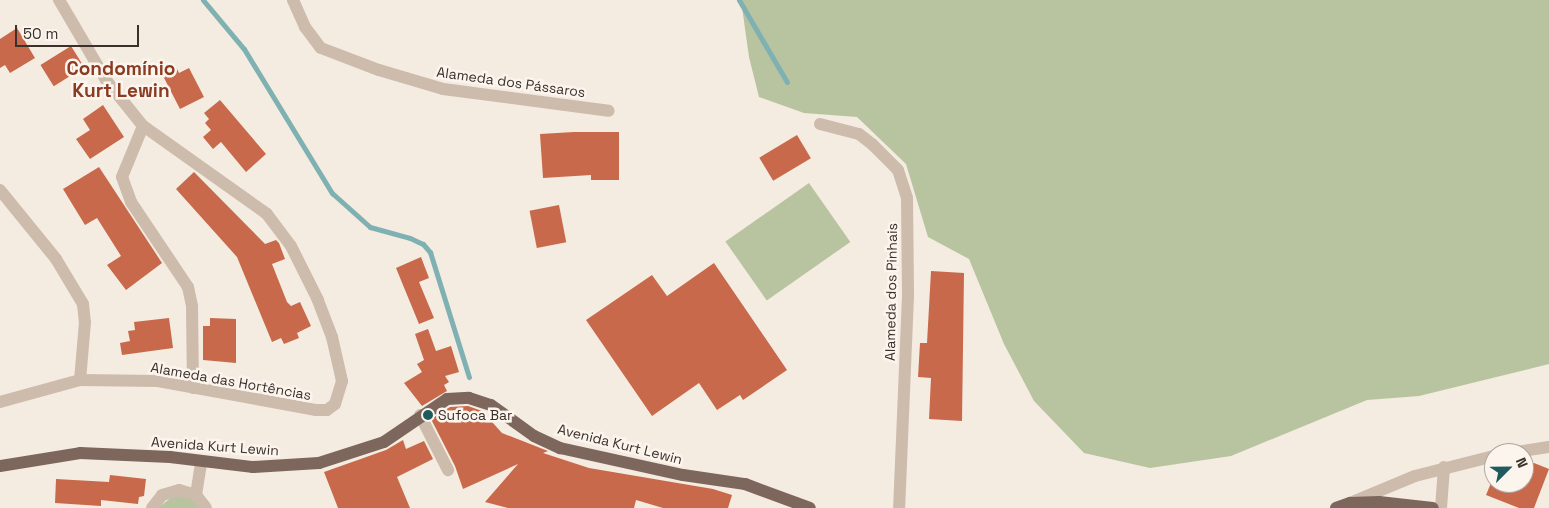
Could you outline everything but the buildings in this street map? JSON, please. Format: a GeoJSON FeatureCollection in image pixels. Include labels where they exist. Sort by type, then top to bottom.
{"type":"FeatureCollection","features":[{"type":"Feature","properties":{"kind":"main road","name":"Avenida Kurt Lewin"},"geometry":{"type":"LineString","coordinates":[[0,466],[80,453],[170,457],[253,467],[319,463],[384,442],[420,415],[447,399],[470,398],[491,406],[534,436],[560,448],[683,476],[745,484],[810,508]]}},
{"type":"Feature","properties":{"kind":"main road"},"geometry":{"type":"LineString","coordinates":[[1336,508],[1350,503],[1433,508]]}},
{"type":"Feature","properties":{"kind":"street","name":"Alameda das Hortências"},"geometry":{"type":"LineString","coordinates":[[0,402],[80,380],[158,381],[316,410],[327,410],[335,404],[342,381],[332,338],[318,300],[291,246],[267,214],[143,126],[106,80],[59,0]]}},
{"type":"Feature","properties":{"kind":"street","name":"Alameda dos Pássaros"},"geometry":{"type":"LineString","coordinates":[[293,0],[305,27],[321,48],[378,70],[443,89],[609,111]]}},
{"type":"Feature","properties":{"kind":"street","name":"Alameda dos Pinhais"},"geometry":{"type":"LineString","coordinates":[[820,124],[859,134],[874,145],[898,170],[907,198],[908,296],[899,508]]}},
{"type":"Feature","properties":{"kind":"street"},"geometry":{"type":"LineString","coordinates":[[143,126],[122,177],[131,202],[188,287],[192,306],[193,388]]}},
{"type":"Feature","properties":{"kind":"street"},"geometry":{"type":"LineString","coordinates":[[0,190],[56,260],[83,304],[86,322],[80,380]]}},
{"type":"Feature","properties":{"kind":"street"},"geometry":{"type":"LineString","coordinates":[[420,415],[448,470]]}},
{"type":"Feature","properties":{"kind":"street"},"geometry":{"type":"LineString","coordinates":[[1534,449],[1549,447]]}},
{"type":"Feature","properties":{"kind":"street"},"geometry":{"type":"LineString","coordinates":[[1350,503],[1379,488],[1444,467],[1484,458]]}},
{"type":"Feature","properties":{"kind":"street"},"geometry":{"type":"LineString","coordinates":[[196,495],[201,462]]}},
{"type":"Feature","properties":{"kind":"street"},"geometry":{"type":"LineString","coordinates":[[1441,508],[1444,467]]}},
{"type":"Feature","properties":{"kind":"street"},"geometry":{"type":"LineString","coordinates":[[152,508],[170,491],[179,490],[196,495],[206,508]]}},
{"type":"Feature","properties":{"kind":"green space"},"geometry":{"type":"Polygon","coordinates":[[[741,0],[1549,0],[1549,364],[1419,396],[1367,400],[1231,456],[1150,468],[1084,453],[1034,401],[1004,344],[969,259],[928,237],[906,164],[857,117],[804,113],[759,97],[749,57],[741,0]]]}},
{"type":"Feature","properties":{"kind":"green space"},"geometry":{"type":"Polygon","coordinates":[[[809,183],[850,242],[767,300],[725,242],[809,183]]]}},
{"type":"Feature","properties":{"kind":"green space"},"geometry":{"type":"Polygon","coordinates":[[[173,496],[188,496],[201,508],[158,508],[173,496]]]}},
{"type":"Feature","properties":{"kind":"waterway"},"geometry":{"type":"LineString","coordinates":[[203,0],[244,49],[332,193],[370,227],[410,238],[423,244],[430,252],[469,377]]}},
{"type":"Feature","properties":{"kind":"waterway"},"geometry":{"type":"LineString","coordinates":[[739,0],[787,82]]}},
{"type":"Feature","properties":{"kind":"place","name":"Sufoca Bar"},"geometry":{"type":"Point","coordinates":[428,415]}},
{"type":"Feature","properties":{"kind":"district","name":"Condomínio Kurt Lewin"},"geometry":{"type":"Point","coordinates":[121,80]}}]}
